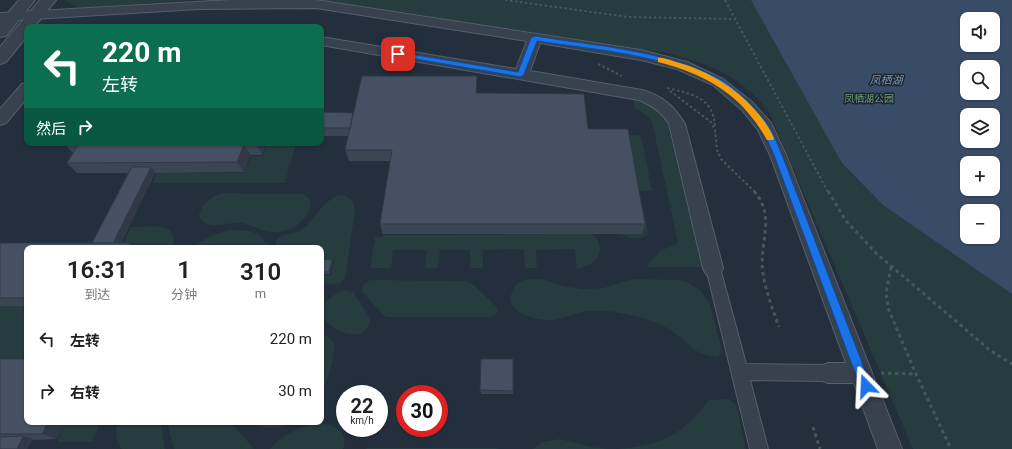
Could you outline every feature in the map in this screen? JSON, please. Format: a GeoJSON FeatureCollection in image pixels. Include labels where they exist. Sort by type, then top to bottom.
{"type":"FeatureCollection","features":[{"type":"Feature","properties":{"kind":"street"},"geometry":{"type":"LineString","coordinates":[[0,32],[7,16],[27,0]]}},
{"type":"Feature","properties":{"kind":"street"},"geometry":{"type":"LineString","coordinates":[[29,24],[48,0]]}},
{"type":"Feature","properties":{"kind":"street"},"geometry":{"type":"LineString","coordinates":[[7,16],[226,2],[282,2],[316,4],[641,55],[682,65],[718,82],[747,106],[765,127],[778,155],[890,449]]}},
{"type":"Feature","properties":{"kind":"street"},"geometry":{"type":"LineString","coordinates":[[0,58],[24,29]]}},
{"type":"Feature","properties":{"kind":"street"},"geometry":{"type":"LineString","coordinates":[[521,74],[535,38]]}},
{"type":"Feature","properties":{"kind":"street"},"geometry":{"type":"LineString","coordinates":[[324,41],[642,95],[665,106],[677,124],[759,449]]}},
{"type":"Feature","properties":{"kind":"street"},"geometry":{"type":"LineString","coordinates":[[0,119],[24,91]]}},
{"type":"Feature","properties":{"kind":"street"},"geometry":{"type":"LineString","coordinates":[[740,372],[861,373]]}},
{"type":"Feature","properties":{"kind":"path"},"geometry":{"type":"LineString","coordinates":[[505,0],[628,17],[735,19]]}},
{"type":"Feature","properties":{"kind":"path"},"geometry":{"type":"LineString","coordinates":[[725,0],[822,183],[846,221],[877,254],[991,351],[1012,364]]}},
{"type":"Feature","properties":{"kind":"path"},"geometry":{"type":"LineString","coordinates":[[667,88],[694,95],[704,100],[712,108],[715,115],[715,128]]}},
{"type":"Feature","properties":{"kind":"path"},"geometry":{"type":"LineString","coordinates":[[891,266],[886,293],[888,308],[916,374],[951,449]]}},
{"type":"Feature","properties":{"kind":"path"},"geometry":{"type":"LineString","coordinates":[[861,373],[916,374]]}},
{"type":"Feature","properties":{"kind":"path"},"geometry":{"type":"LineString","coordinates":[[813,427],[820,449]]}},
{"type":"Feature","properties":{"kind":"green space"},"geometry":{"type":"Polygon","coordinates":[[[191,0],[80,8],[65,1],[191,0]]]}},
{"type":"Feature","properties":{"kind":"green space","name":"凤栖湖公园"},"geometry":{"type":"Polygon","coordinates":[[[322,0],[1012,0],[1012,449],[913,449],[770,114],[749,90],[737,81],[711,67],[667,53],[322,0]]]}},
{"type":"Feature","properties":{"kind":"green space"},"geometry":{"type":"Polygon","coordinates":[[[632,99],[649,105],[658,111],[668,126],[702,267],[647,266],[660,251],[678,242],[652,122],[649,117],[635,108],[632,99]]]}},
{"type":"Feature","properties":{"kind":"green space"},"geometry":{"type":"Polygon","coordinates":[[[625,135],[641,135],[652,191],[634,191],[625,135]]]}},
{"type":"Feature","properties":{"kind":"green space"},"geometry":{"type":"Polygon","coordinates":[[[266,146],[295,146],[285,183],[152,183],[157,173],[244,173],[251,156],[263,156],[266,146]]]}},
{"type":"Feature","properties":{"kind":"green space"},"geometry":{"type":"Polygon","coordinates":[[[225,193],[303,194],[310,199],[310,206],[304,219],[298,224],[292,228],[278,232],[267,231],[242,223],[214,225],[204,222],[199,217],[204,204],[211,198],[225,193]]]}},
{"type":"Feature","properties":{"kind":"green space"},"geometry":{"type":"Polygon","coordinates":[[[339,195],[348,197],[354,204],[355,211],[345,278],[340,283],[333,284],[324,283],[324,275],[331,275],[334,262],[324,262],[324,245],[276,245],[281,236],[303,229],[324,205],[339,195]]]}},
{"type":"Feature","properties":{"kind":"green space"},"geometry":{"type":"Polygon","coordinates":[[[638,208],[645,215],[648,234],[638,239],[620,234],[642,234],[638,208]]]}},
{"type":"Feature","properties":{"kind":"green space"},"geometry":{"type":"Polygon","coordinates":[[[131,227],[162,227],[168,229],[172,233],[172,245],[122,245],[131,227]]]}},
{"type":"Feature","properties":{"kind":"green space"},"geometry":{"type":"Polygon","coordinates":[[[230,230],[253,232],[262,238],[266,245],[195,245],[213,235],[230,230]]]}},
{"type":"Feature","properties":{"kind":"green space"},"geometry":{"type":"Polygon","coordinates":[[[592,234],[598,240],[600,246],[598,256],[592,263],[577,269],[575,249],[536,250],[537,268],[525,268],[524,249],[483,250],[483,268],[470,268],[470,250],[440,250],[438,268],[425,268],[427,250],[393,250],[391,268],[370,268],[375,237],[382,237],[383,235],[592,234]]]}},
{"type":"Feature","properties":{"kind":"green space"},"geometry":{"type":"Polygon","coordinates":[[[528,279],[542,279],[563,286],[583,289],[604,288],[632,279],[685,281],[700,290],[710,304],[722,351],[718,357],[701,353],[695,350],[675,333],[652,321],[617,312],[587,311],[552,320],[530,317],[517,310],[511,299],[514,287],[520,282],[528,279]]]}},
{"type":"Feature","properties":{"kind":"green space"},"geometry":{"type":"Polygon","coordinates":[[[370,280],[466,281],[472,284],[497,307],[497,313],[491,317],[387,317],[383,315],[362,291],[364,284],[370,280]]]}},
{"type":"Feature","properties":{"kind":"green space"},"geometry":{"type":"Polygon","coordinates":[[[344,290],[353,292],[370,318],[366,329],[358,334],[346,333],[334,328],[326,320],[324,314],[324,309],[328,300],[344,290]]]}},
{"type":"Feature","properties":{"kind":"green space"},"geometry":{"type":"Polygon","coordinates":[[[0,306],[24,306],[24,366],[0,366],[0,306]]]}},
{"type":"Feature","properties":{"kind":"green space"},"geometry":{"type":"Polygon","coordinates":[[[324,334],[331,340],[334,346],[330,371],[324,387],[324,334]]]}},
{"type":"Feature","properties":{"kind":"green space"},"geometry":{"type":"Polygon","coordinates":[[[729,399],[736,405],[746,449],[617,449],[647,445],[659,441],[680,430],[690,422],[709,400],[729,399]]]}},
{"type":"Feature","properties":{"kind":"green space"},"geometry":{"type":"Polygon","coordinates":[[[326,424],[336,428],[336,437],[343,437],[343,449],[270,449],[284,436],[309,425],[326,424]]]}},
{"type":"Feature","properties":{"kind":"green space"},"geometry":{"type":"Polygon","coordinates":[[[64,425],[99,425],[92,442],[57,442],[64,425]]]}},
{"type":"Feature","properties":{"kind":"green space"},"geometry":{"type":"Polygon","coordinates":[[[117,425],[161,425],[165,449],[122,449],[118,443],[116,429],[117,425]]]}},
{"type":"Feature","properties":{"kind":"green space"},"geometry":{"type":"Polygon","coordinates":[[[168,425],[234,425],[254,449],[174,449],[168,425]]]}},
{"type":"Feature","properties":{"kind":"green space"},"geometry":{"type":"Polygon","coordinates":[[[255,425],[286,425],[275,428],[255,425]]]}},
{"type":"Feature","properties":{"kind":"green space"},"geometry":{"type":"Polygon","coordinates":[[[560,439],[591,447],[610,449],[532,449],[543,442],[560,439]]]}},
{"type":"Feature","properties":{"kind":"green space"},"geometry":{"type":"Polygon","coordinates":[[[496,448],[500,449],[365,449],[496,448]]]}},
{"type":"Feature","properties":{"kind":"water","name":"凤栖湖"},"geometry":{"type":"Polygon","coordinates":[[[751,0],[1012,0],[1012,294],[883,205],[842,163],[751,0]]]}},
{"type":"Feature","properties":{"kind":"building"},"geometry":{"type":"Polygon","coordinates":[[[362,76],[477,76],[476,93],[584,94],[588,129],[628,129],[645,224],[380,224],[392,150],[345,150],[362,76]]]}},
{"type":"Feature","properties":{"kind":"building"},"geometry":{"type":"Polygon","coordinates":[[[324,112],[353,113],[350,128],[324,128],[324,112]]]}},
{"type":"Feature","properties":{"kind":"building"},"geometry":{"type":"Polygon","coordinates":[[[77,146],[243,146],[237,162],[67,163],[77,146]]]}},
{"type":"Feature","properties":{"kind":"building"},"geometry":{"type":"Polygon","coordinates":[[[132,167],[151,167],[113,243],[92,243],[132,167]]]}},
{"type":"Feature","properties":{"kind":"building"},"geometry":{"type":"Polygon","coordinates":[[[0,243],[130,243],[129,245],[24,245],[24,298],[0,298],[0,243]]]}},
{"type":"Feature","properties":{"kind":"building"},"geometry":{"type":"Polygon","coordinates":[[[324,259],[332,260],[329,272],[324,272],[324,259]]]}},
{"type":"Feature","properties":{"kind":"building"},"geometry":{"type":"Polygon","coordinates":[[[0,359],[24,359],[24,425],[46,425],[42,434],[0,434],[0,359]]]}},
{"type":"Feature","properties":{"kind":"building"},"geometry":{"type":"Polygon","coordinates":[[[481,359],[513,359],[513,391],[480,390],[481,359]]]}},
{"type":"Feature","properties":{"kind":"building"},"geometry":{"type":"Polygon","coordinates":[[[23,436],[17,449],[0,449],[0,437],[23,436]]]}},
{"type":"Feature","properties":{"kind":"slow traffic"},"geometry":{"type":"LineString","coordinates":[[660,60],[682,65],[718,82],[747,106],[765,127],[770,138]]}},
{"type":"Feature","properties":{"kind":"route"},"geometry":{"type":"LineString","coordinates":[[398,54],[521,74],[535,38],[641,55],[682,65],[718,82],[747,106],[765,127],[778,155],[866,386]]}}]}
